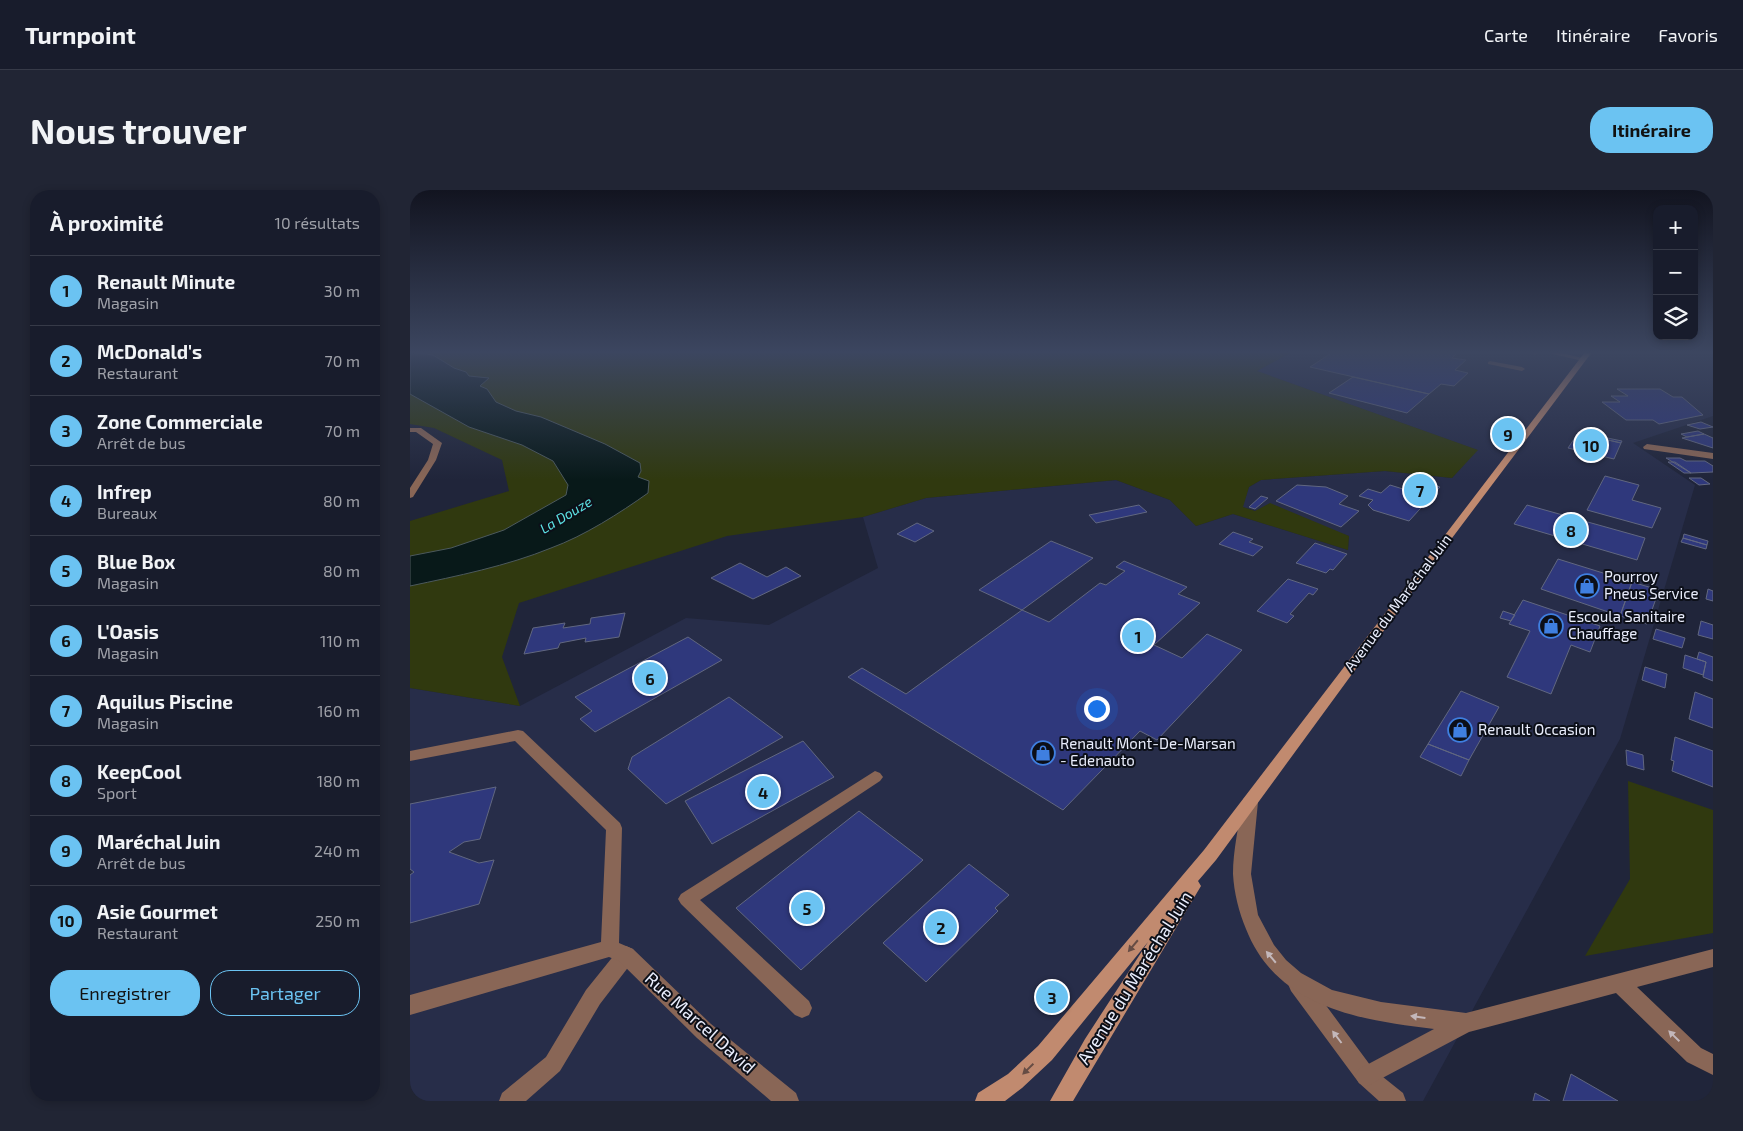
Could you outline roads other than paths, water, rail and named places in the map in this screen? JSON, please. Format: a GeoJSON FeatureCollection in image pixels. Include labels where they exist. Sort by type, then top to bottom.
{"type":"FeatureCollection","features":[{"type":"Feature","properties":{"kind":"main road","name":"Avenue du Maréchal Juin"},"geometry":{"type":"LineString","coordinates":[[986,1101],[1016,1081],[1045,1053],[1134,944],[1210,856],[1554,395]]}},
{"type":"Feature","properties":{"kind":"main road","name":"Avenue du Maréchal Juin"},"geometry":{"type":"LineString","coordinates":[[1061,1101],[1210,856]]}},
{"type":"Feature","properties":{"kind":"street"},"geometry":{"type":"LineString","coordinates":[[410,430],[418,430],[438,443],[432,460],[410,495]]}},
{"type":"Feature","properties":{"kind":"street"},"geometry":{"type":"LineString","coordinates":[[1647,447],[1713,456]]}},
{"type":"Feature","properties":{"kind":"street"},"geometry":{"type":"LineString","coordinates":[[410,756],[518,735],[614,828],[618,951],[553,1064],[510,1101]]}},
{"type":"Feature","properties":{"kind":"street"},"geometry":{"type":"LineString","coordinates":[[802,1008],[687,899],[875,777]]}},
{"type":"Feature","properties":{"kind":"street"},"geometry":{"type":"LineString","coordinates":[[1250,802],[1242,858],[1244,891],[1248,908],[1263,947],[1295,980],[1366,1076],[1395,1101]]}},
{"type":"Feature","properties":{"kind":"street"},"geometry":{"type":"LineString","coordinates":[[410,1005],[618,951]]}},
{"type":"Feature","properties":{"kind":"street","name":"Rue Marcel David"},"geometry":{"type":"LineString","coordinates":[[618,951],[704,1031],[788,1101]]}},
{"type":"Feature","properties":{"kind":"street"},"geometry":{"type":"LineString","coordinates":[[1366,1076],[1466,1023],[1713,958]]}},
{"type":"Feature","properties":{"kind":"street"},"geometry":{"type":"LineString","coordinates":[[1295,980],[1331,999],[1389,1013],[1466,1023]]}},
{"type":"Feature","properties":{"kind":"street"},"geometry":{"type":"LineString","coordinates":[[1618,982],[1694,1055],[1713,1065]]}},
{"type":"Feature","properties":{"kind":"water","name":"La Douze"},"geometry":{"type":"Polygon","coordinates":[[[411,395],[491,395],[496,402],[516,411],[541,417],[605,444],[640,463],[641,471],[638,477],[649,481],[648,493],[601,524],[551,548],[499,565],[410,586],[410,556],[451,548],[504,530],[566,495],[568,485],[553,461],[522,445],[469,427],[411,395]]]}},
{"type":"Feature","properties":{"kind":"place","name":"Maréchal Juin"},"geometry":{"type":"Point","coordinates":[1508,434]}},
{"type":"Feature","properties":{"kind":"place","name":"Asie Gourmet"},"geometry":{"type":"Point","coordinates":[1591,445]}},
{"type":"Feature","properties":{"kind":"place","name":"Aquilus Piscine"},"geometry":{"type":"Point","coordinates":[1420,490]}},
{"type":"Feature","properties":{"kind":"place","name":"KeepCool"},"geometry":{"type":"Point","coordinates":[1571,530]}},
{"type":"Feature","properties":{"kind":"place","name":"Pourroy Pneus Service"},"geometry":{"type":"Point","coordinates":[1587,586]}},
{"type":"Feature","properties":{"kind":"place","name":"Escoula Sanitaire Chauffage"},"geometry":{"type":"Point","coordinates":[1551,626]}},
{"type":"Feature","properties":{"kind":"place","name":"Renault Minute"},"geometry":{"type":"Point","coordinates":[1138,636]}},
{"type":"Feature","properties":{"kind":"place","name":"L'Oasis"},"geometry":{"type":"Point","coordinates":[650,678]}},
{"type":"Feature","properties":{"kind":"place","name":"Renault Occasion"},"geometry":{"type":"Point","coordinates":[1460,730]}},
{"type":"Feature","properties":{"kind":"place","name":"Renault Mont-De-Marsan - Edenauto"},"geometry":{"type":"Point","coordinates":[1043,753]}},
{"type":"Feature","properties":{"kind":"place","name":"Infrep"},"geometry":{"type":"Point","coordinates":[763,792]}},
{"type":"Feature","properties":{"kind":"place","name":"Blue Box"},"geometry":{"type":"Point","coordinates":[807,908]}},
{"type":"Feature","properties":{"kind":"place","name":"McDonald's"},"geometry":{"type":"Point","coordinates":[941,927]}},
{"type":"Feature","properties":{"kind":"place","name":"Zone Commerciale"},"geometry":{"type":"Point","coordinates":[1052,997]}}]}
